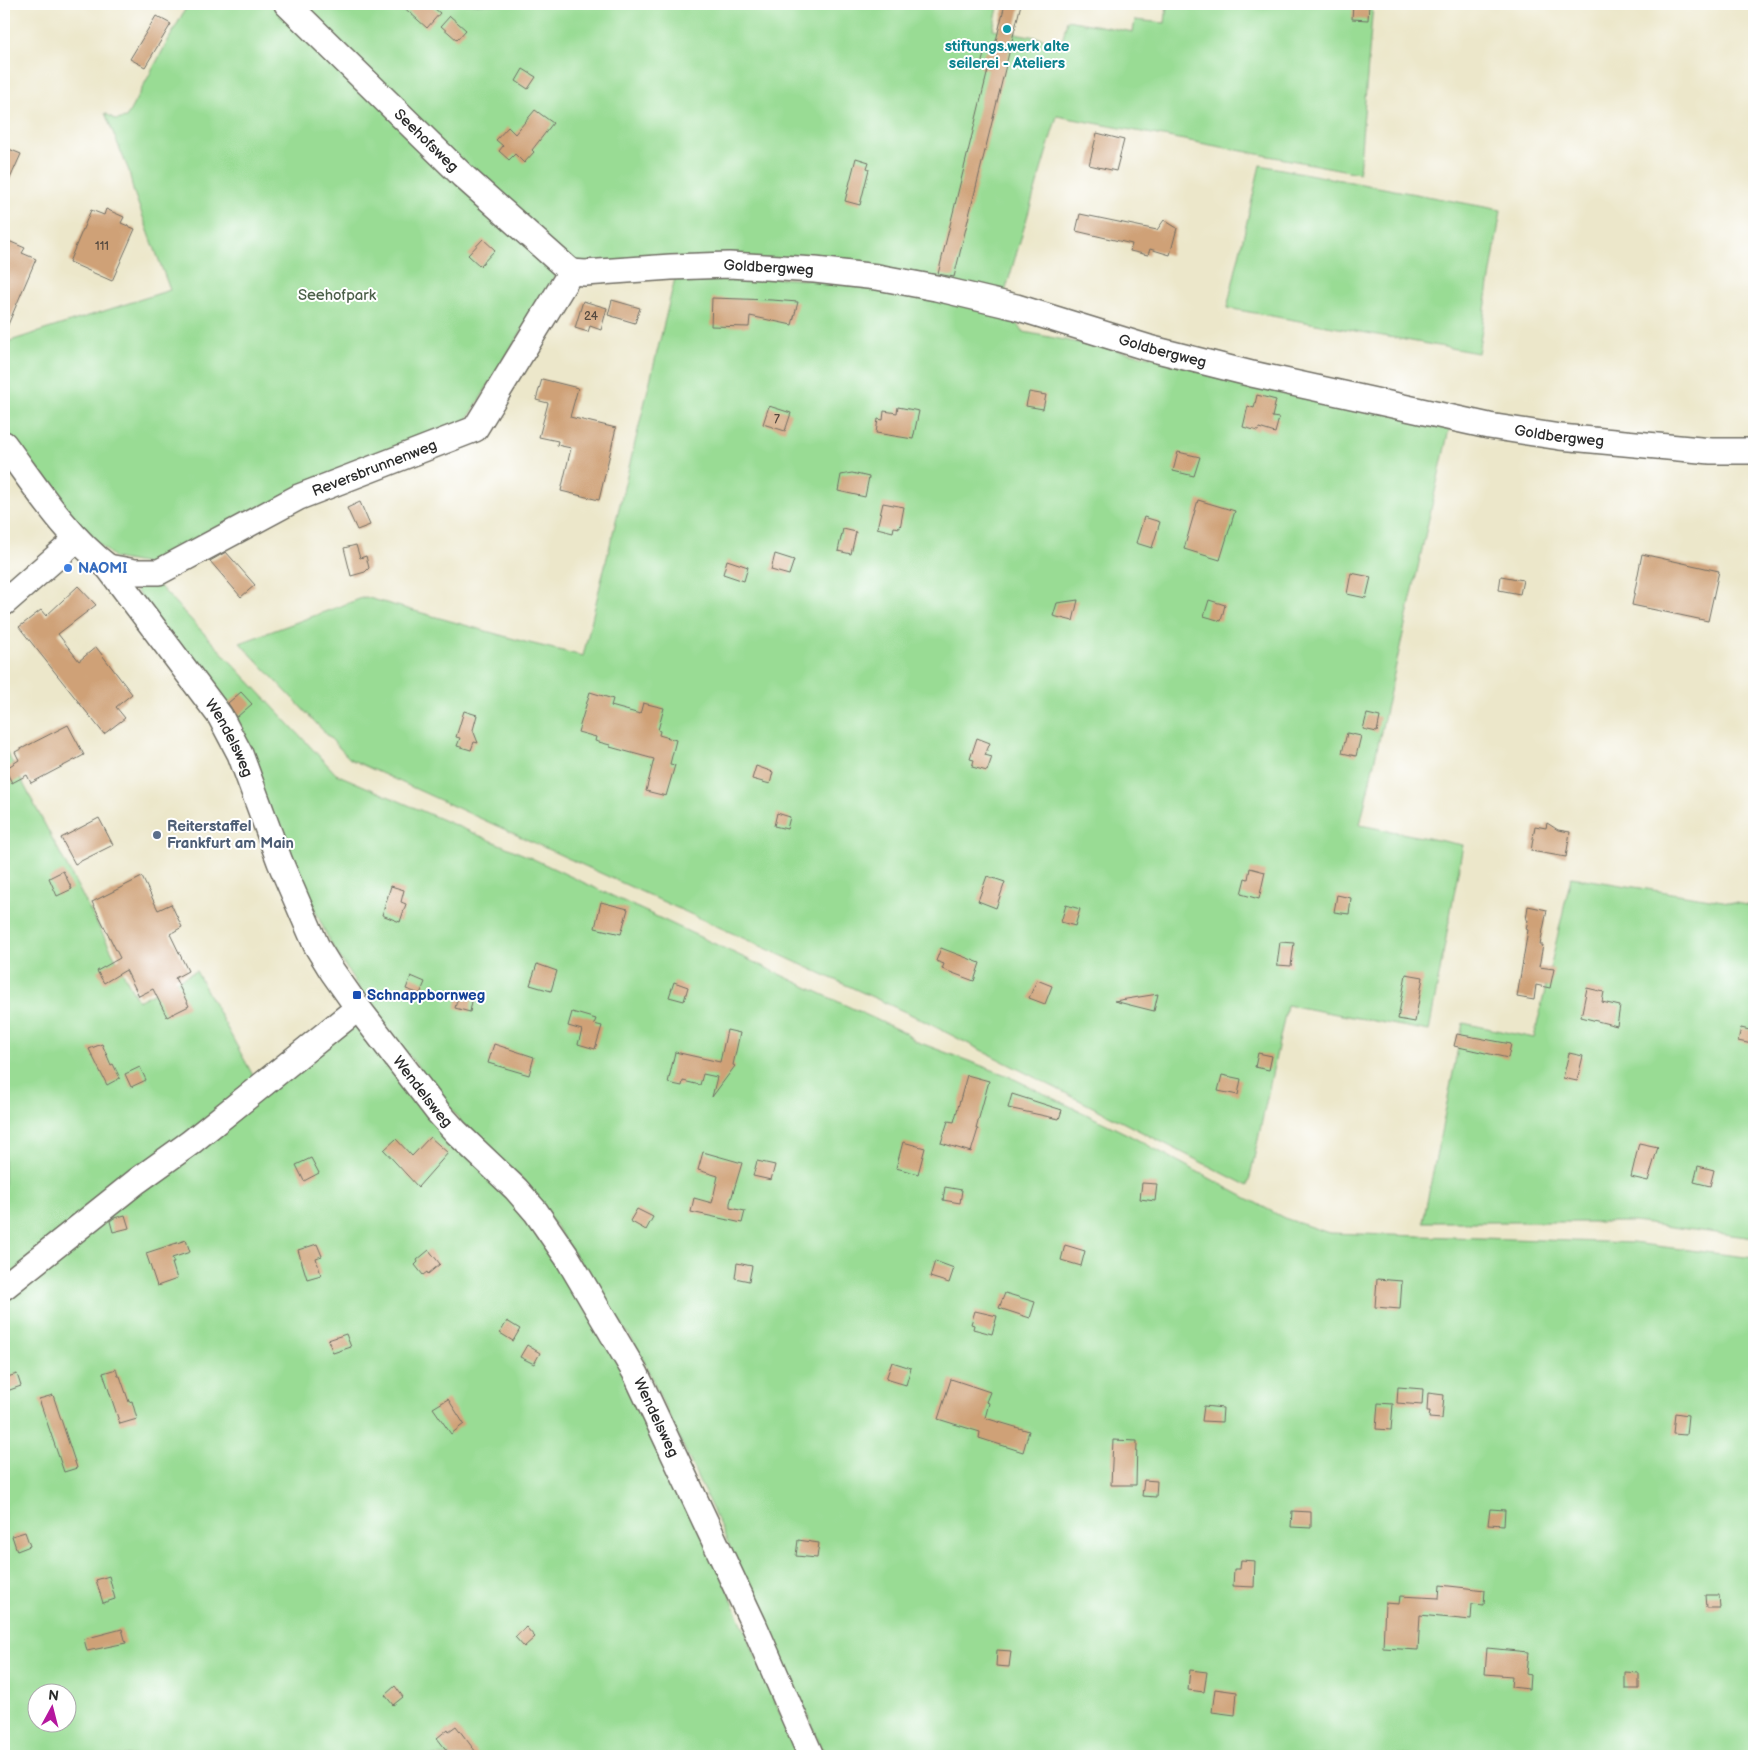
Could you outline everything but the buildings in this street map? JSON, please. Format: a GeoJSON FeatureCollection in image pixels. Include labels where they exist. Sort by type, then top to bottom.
{"type":"FeatureCollection","features":[{"type":"Feature","properties":{"kind":"street","name":"Seehofsweg"},"geometry":{"type":"LineString","coordinates":[[287,4],[463,176],[571,272]]}},
{"type":"Feature","properties":{"kind":"street","name":"Goldbergweg"},"geometry":{"type":"LineString","coordinates":[[571,272],[585,273],[729,265],[814,270],[877,277],[936,288],[1016,308],[1149,348],[1252,374],[1489,426],[1560,437],[1711,451],[1753,451]]}},
{"type":"Feature","properties":{"kind":"street","name":"Reversbrunnenweg"},"geometry":{"type":"LineString","coordinates":[[108,567],[135,572],[159,572],[298,497],[475,428],[571,272]]}},
{"type":"Feature","properties":{"kind":"street","name":"Wendelsweg"},"geometry":{"type":"LineString","coordinates":[[4,444],[63,523],[89,553],[108,567],[220,716],[240,754],[280,862],[316,945],[358,1008],[438,1112],[526,1200],[567,1257],[636,1374],[754,1625],[811,1756]]}},
{"type":"Feature","properties":{"kind":"street"},"geometry":{"type":"LineString","coordinates":[[4,603],[77,539]]}},
{"type":"Feature","properties":{"kind":"street"},"geometry":{"type":"LineString","coordinates":[[4,1287],[137,1181],[190,1143],[358,1008]]}},
{"type":"Feature","properties":{"kind":"green space","name":"Seehofpark"},"geometry":{"type":"Polygon","coordinates":[[[188,4],[281,4],[561,267],[464,425],[147,564],[115,558],[81,528],[8,433],[4,425],[4,343],[170,290],[133,190],[129,171],[105,113],[116,120],[126,118],[188,4]]]}},
{"type":"Feature","properties":{"kind":"green space"},"geometry":{"type":"Polygon","coordinates":[[[291,4],[999,4],[993,29],[1062,42],[1067,20],[1133,32],[1135,20],[1165,23],[1167,4],[1373,4],[1359,173],[1057,116],[1003,299],[880,275],[569,265],[291,4]]]}},
{"type":"Feature","properties":{"kind":"green space"},"geometry":{"type":"Polygon","coordinates":[[[1260,165],[1501,210],[1478,353],[1227,308],[1260,165]]]}},
{"type":"Feature","properties":{"kind":"green space"},"geometry":{"type":"Polygon","coordinates":[[[676,274],[819,280],[1005,311],[1024,332],[1197,366],[1450,425],[1360,825],[1463,845],[1429,1031],[1287,1005],[1248,1186],[912,1015],[350,759],[240,643],[365,597],[525,642],[583,656],[676,274]]]}},
{"type":"Feature","properties":{"kind":"green space"},"geometry":{"type":"Polygon","coordinates":[[[151,577],[336,774],[527,856],[905,1033],[915,1041],[1006,1075],[1125,1133],[1284,1218],[1329,1233],[1632,1243],[1754,1258],[1754,1756],[824,1756],[809,1717],[637,1347],[527,1184],[462,1123],[370,1006],[329,940],[291,859],[131,581],[151,577]]]}},
{"type":"Feature","properties":{"kind":"green space"},"geometry":{"type":"Polygon","coordinates":[[[4,747],[138,1001],[196,971],[262,1092],[355,1019],[510,1191],[542,1234],[630,1383],[717,1565],[798,1756],[4,1756],[4,747]]]}},
{"type":"Feature","properties":{"kind":"green space"},"geometry":{"type":"Polygon","coordinates":[[[1571,877],[1754,906],[1754,1238],[1634,1222],[1423,1222],[1463,1023],[1534,1038],[1571,877]]]}},
{"type":"Feature","properties":{"kind":"place","name":"stiftungs.werk alte seilerei - Ateliers"},"geometry":{"type":"Point","coordinates":[1007,29]}},
{"type":"Feature","properties":{"kind":"place","name":"NAOMI"},"geometry":{"type":"Point","coordinates":[68,568]}},
{"type":"Feature","properties":{"kind":"place","name":"Reiterstaffel Frankfurt am Main"},"geometry":{"type":"Point","coordinates":[157,835]}},
{"type":"Feature","properties":{"kind":"place","name":"Schnappbornweg"},"geometry":{"type":"Point","coordinates":[357,995]}}]}
